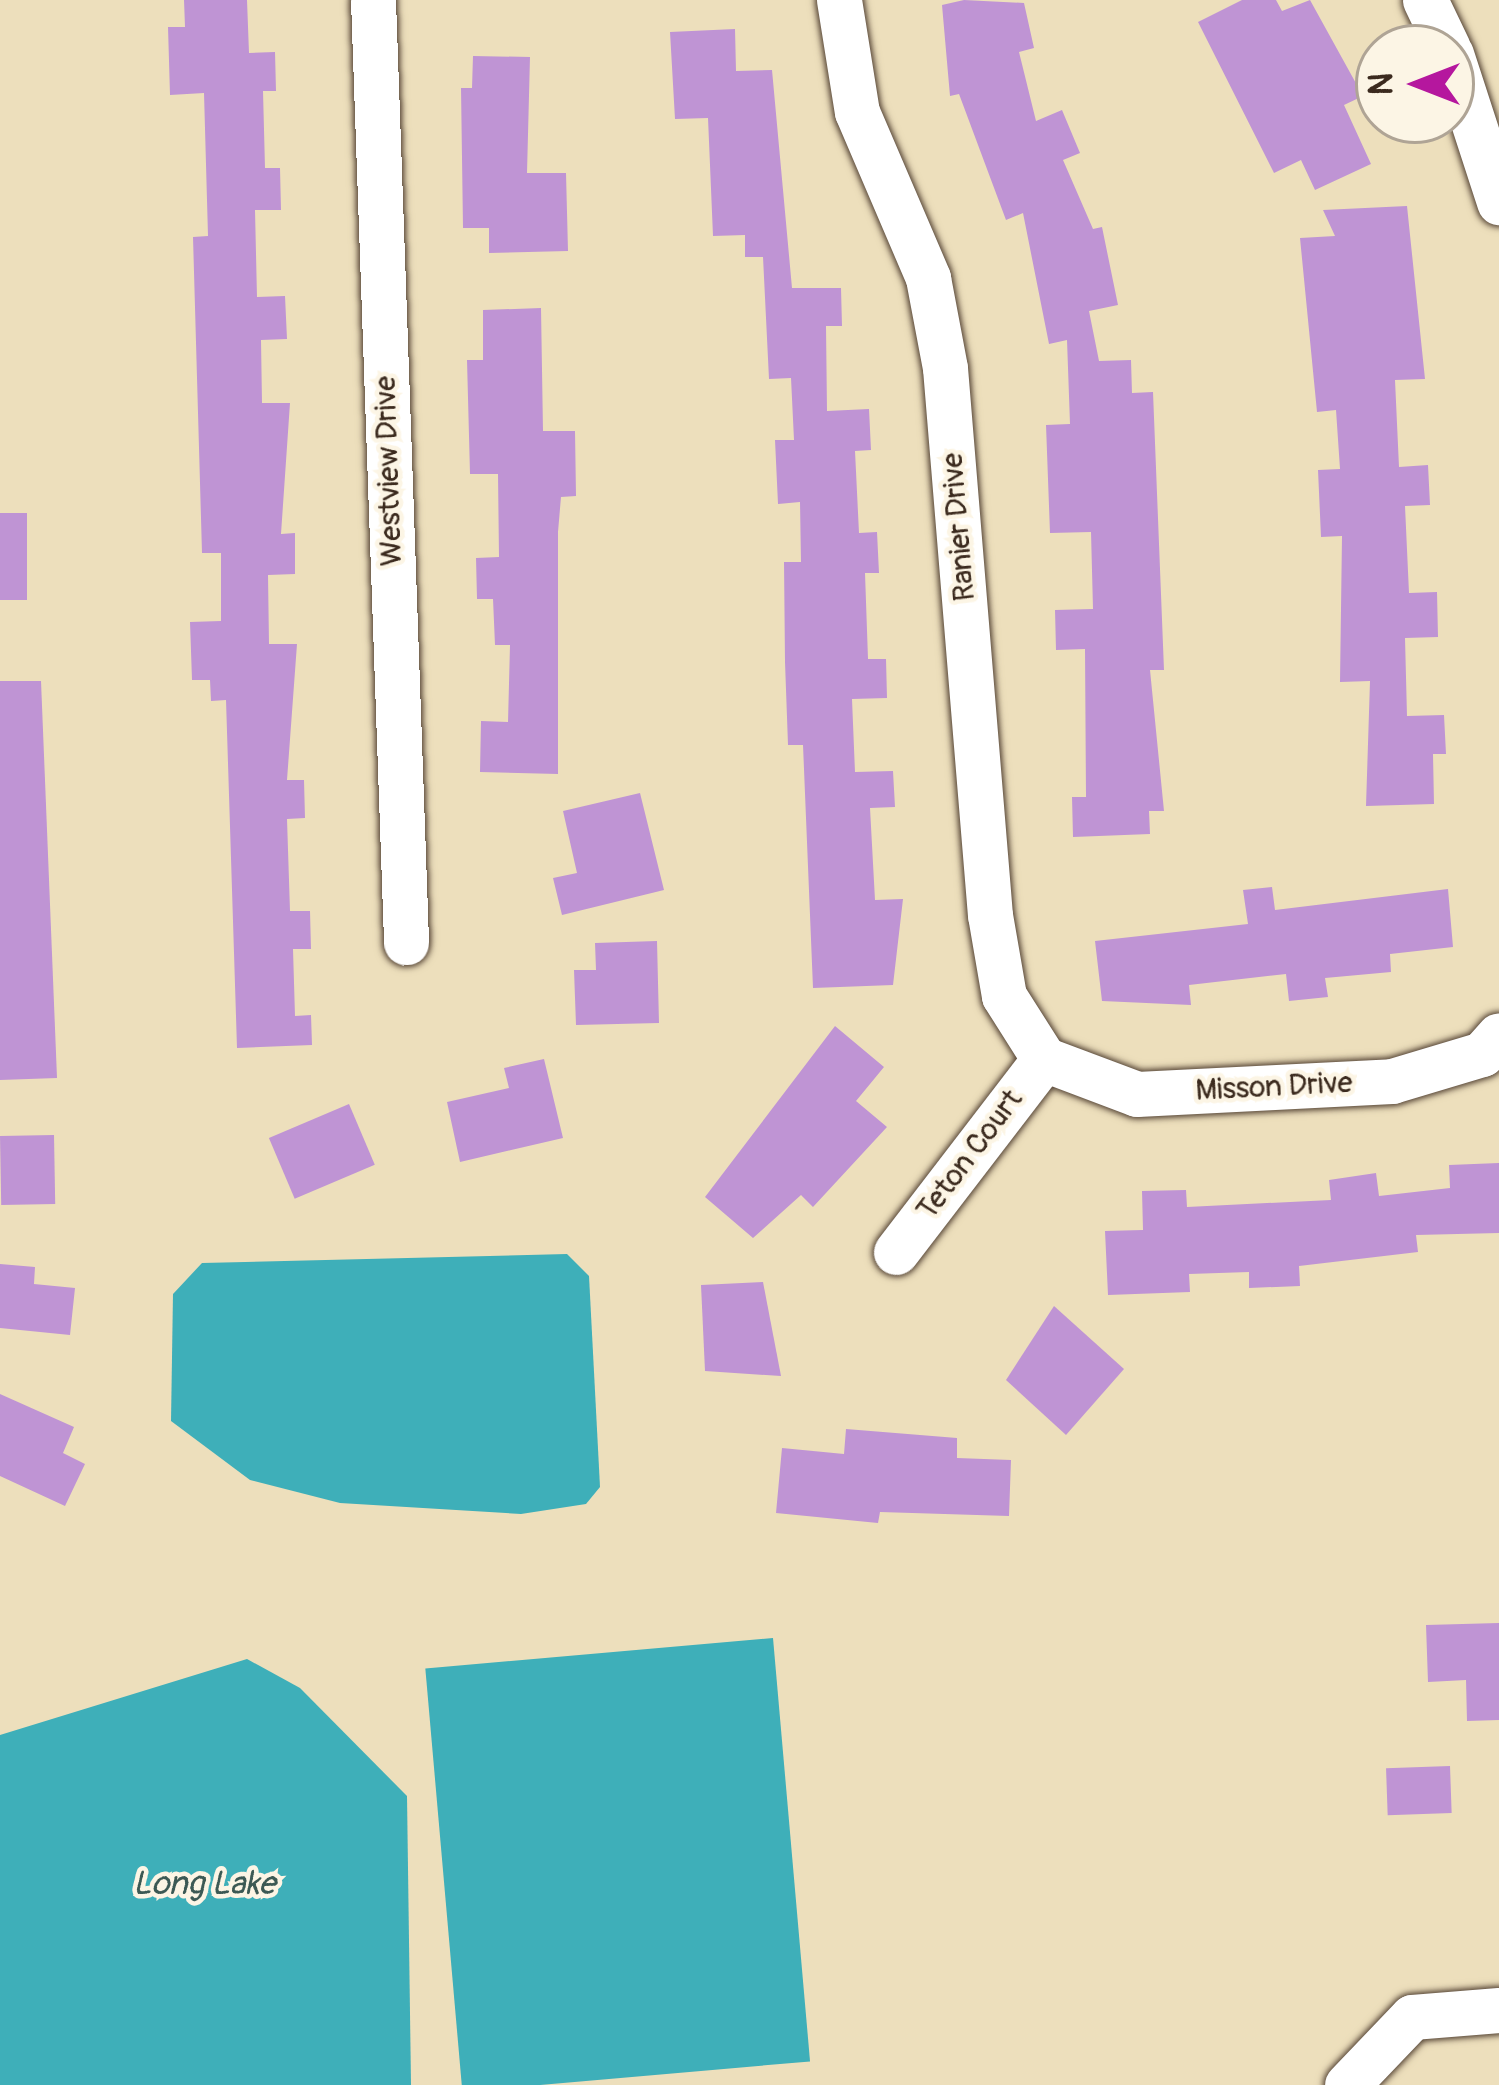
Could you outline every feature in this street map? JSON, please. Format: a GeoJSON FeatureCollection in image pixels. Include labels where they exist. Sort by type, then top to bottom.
{"type":"FeatureCollection","features":[{"type":"Feature","properties":{"kind":"street","name":"Westview Drive"},"geometry":{"type":"LineString","coordinates":[[373,0],[406,942]]}},
{"type":"Feature","properties":{"kind":"street","name":"Ranier Drive"},"geometry":{"type":"LineString","coordinates":[[838,0],[856,112],[928,278],[941,345],[991,915],[1004,995],[1044,1059]]}},
{"type":"Feature","properties":{"kind":"street"},"geometry":{"type":"LineString","coordinates":[[1475,128],[1499,202]]}},
{"type":"Feature","properties":{"kind":"street","name":"Misson Drive"},"geometry":{"type":"LineString","coordinates":[[1044,1059],[1161,1093],[1392,1081],[1482,1054],[1499,1035]]}},
{"type":"Feature","properties":{"kind":"street","name":"Teton Court"},"geometry":{"type":"LineString","coordinates":[[896,1252],[1044,1059]]}},
{"type":"Feature","properties":{"kind":"street"},"geometry":{"type":"LineString","coordinates":[[1347,2085],[1412,2017],[1499,2010]]}},
{"type":"Feature","properties":{"kind":"water"},"geometry":{"type":"Polygon","coordinates":[[[567,1254],[589,1276],[600,1487],[586,1504],[521,1514],[340,1503],[250,1480],[171,1421],[173,1294],[202,1263],[567,1254]]]}},
{"type":"Feature","properties":{"kind":"water"},"geometry":{"type":"Polygon","coordinates":[[[773,1638],[810,2061],[540,2085],[462,2085],[425,1668],[773,1638]]]}},
{"type":"Feature","properties":{"kind":"water","name":"Long Lake"},"geometry":{"type":"Polygon","coordinates":[[[247,1659],[300,1688],[407,1796],[411,2085],[0,2085],[0,1735],[247,1659]]]}},
{"type":"Feature","properties":{"kind":"building"},"geometry":{"type":"Polygon","coordinates":[[[184,0],[247,0],[249,53],[275,52],[276,91],[263,91],[265,168],[280,168],[281,210],[255,210],[257,297],[285,296],[287,339],[261,340],[262,403],[290,403],[281,534],[295,533],[295,574],[268,575],[269,644],[297,644],[287,780],[304,780],[305,818],[287,819],[290,911],[310,911],[311,949],[293,949],[295,1016],[311,1015],[312,1045],[237,1048],[226,700],[211,701],[210,680],[192,680],[190,622],[221,621],[221,553],[202,553],[193,237],[208,236],[204,93],[170,95],[168,27],[185,27],[184,0]]]}},
{"type":"Feature","properties":{"kind":"building"},"geometry":{"type":"Polygon","coordinates":[[[964,0],[1024,3],[1034,48],[1019,52],[1036,121],[1062,110],[1080,153],[1063,160],[1093,229],[1102,227],[1118,305],[1089,311],[1099,361],[1131,360],[1132,393],[1153,392],[1164,670],[1150,670],[1164,811],[1149,811],[1150,834],[1073,837],[1072,797],[1086,797],[1085,649],[1056,650],[1055,610],[1093,609],[1091,532],[1050,533],[1046,425],[1070,424],[1067,340],[1049,344],[1023,213],[1006,220],[959,94],[950,96],[942,5],[964,0]]]}},
{"type":"Feature","properties":{"kind":"building"},"geometry":{"type":"Polygon","coordinates":[[[1242,0],[1276,0],[1282,11],[1310,0],[1355,82],[1355,100],[1344,105],[1355,129],[1355,144],[1362,144],[1371,164],[1315,190],[1301,160],[1274,173],[1198,22],[1242,0]]]}},
{"type":"Feature","properties":{"kind":"building"},"geometry":{"type":"Polygon","coordinates":[[[735,29],[736,71],[772,70],[792,288],[841,288],[842,326],[826,326],[827,411],[869,409],[871,450],[855,451],[859,533],[877,532],[879,573],[865,573],[868,659],[886,659],[887,698],[852,699],[855,772],[893,771],[895,807],[870,808],[875,900],[903,899],[893,985],[813,988],[803,745],[788,745],[785,662],[784,562],[801,562],[800,502],[778,504],[775,440],[794,440],[791,378],[769,379],[763,257],[745,257],[745,235],[713,236],[708,118],[675,119],[670,32],[735,29]]]}},
{"type":"Feature","properties":{"kind":"building"},"geometry":{"type":"Polygon","coordinates":[[[473,56],[530,57],[527,173],[566,173],[568,251],[489,253],[489,228],[463,228],[461,88],[472,88],[473,56]]]}},
{"type":"Feature","properties":{"kind":"building"},"geometry":{"type":"Polygon","coordinates":[[[1407,206],[1425,379],[1395,380],[1399,467],[1428,465],[1430,505],[1405,506],[1409,593],[1437,592],[1438,637],[1405,638],[1407,716],[1444,715],[1446,754],[1433,754],[1434,804],[1366,806],[1370,681],[1340,682],[1342,536],[1321,537],[1318,470],[1340,469],[1336,410],[1317,412],[1300,238],[1335,236],[1323,210],[1407,206]]]}},
{"type":"Feature","properties":{"kind":"building"},"geometry":{"type":"Polygon","coordinates":[[[541,308],[543,431],[575,431],[576,496],[561,497],[558,532],[558,774],[480,772],[481,721],[508,722],[510,645],[495,645],[493,599],[477,599],[476,558],[499,557],[498,474],[470,474],[467,360],[483,360],[483,310],[541,308]]]}},
{"type":"Feature","properties":{"kind":"building"},"geometry":{"type":"Polygon","coordinates":[[[0,513],[27,513],[27,600],[0,600],[0,513]]]}},
{"type":"Feature","properties":{"kind":"building"},"geometry":{"type":"Polygon","coordinates":[[[0,681],[41,681],[57,1078],[0,1080],[0,681]]]}},
{"type":"Feature","properties":{"kind":"building"},"geometry":{"type":"Polygon","coordinates":[[[640,793],[664,890],[562,915],[553,878],[577,873],[563,811],[640,793]]]}},
{"type":"Feature","properties":{"kind":"building"},"geometry":{"type":"Polygon","coordinates":[[[1272,887],[1275,910],[1448,889],[1453,947],[1390,954],[1391,972],[1325,978],[1328,997],[1289,1001],[1286,974],[1189,985],[1191,1005],[1102,1001],[1095,941],[1248,924],[1243,890],[1272,887]]]}},
{"type":"Feature","properties":{"kind":"building"},"geometry":{"type":"Polygon","coordinates":[[[657,941],[659,1023],[576,1025],[574,970],[596,970],[595,943],[657,941]]]}},
{"type":"Feature","properties":{"kind":"building"},"geometry":{"type":"Polygon","coordinates":[[[835,1026],[884,1067],[856,1101],[887,1127],[813,1207],[801,1195],[753,1238],[705,1197],[835,1026]]]}},
{"type":"Feature","properties":{"kind":"building"},"geometry":{"type":"Polygon","coordinates":[[[544,1059],[563,1138],[460,1162],[447,1102],[509,1088],[504,1068],[544,1059]]]}},
{"type":"Feature","properties":{"kind":"building"},"geometry":{"type":"Polygon","coordinates":[[[349,1104],[375,1165],[295,1199],[269,1138],[349,1104]]]}},
{"type":"Feature","properties":{"kind":"building"},"geometry":{"type":"Polygon","coordinates":[[[54,1135],[55,1204],[1,1205],[0,1136],[54,1135]]]}},
{"type":"Feature","properties":{"kind":"building"},"geometry":{"type":"Polygon","coordinates":[[[1499,1163],[1499,1233],[1416,1235],[1418,1252],[1299,1266],[1300,1286],[1249,1288],[1249,1272],[1189,1274],[1190,1292],[1108,1295],[1105,1231],[1143,1230],[1142,1191],[1186,1190],[1187,1207],[1331,1200],[1329,1180],[1376,1173],[1379,1196],[1450,1188],[1449,1165],[1499,1163]]]}},
{"type":"Feature","properties":{"kind":"building"},"geometry":{"type":"Polygon","coordinates":[[[0,1264],[35,1267],[34,1284],[75,1288],[70,1335],[0,1328],[0,1264]]]}},
{"type":"Feature","properties":{"kind":"building"},"geometry":{"type":"Polygon","coordinates":[[[763,1282],[781,1376],[705,1371],[701,1285],[763,1282]]]}},
{"type":"Feature","properties":{"kind":"building"},"geometry":{"type":"Polygon","coordinates":[[[1054,1306],[1124,1369],[1066,1435],[1006,1380],[1054,1306]]]}},
{"type":"Feature","properties":{"kind":"building"},"geometry":{"type":"Polygon","coordinates":[[[0,1394],[74,1427],[63,1453],[85,1464],[65,1506],[0,1476],[0,1394]]]}},
{"type":"Feature","properties":{"kind":"building"},"geometry":{"type":"Polygon","coordinates":[[[846,1429],[957,1438],[957,1458],[1011,1460],[1009,1516],[880,1512],[878,1523],[776,1513],[782,1448],[844,1454],[846,1429]]]}},
{"type":"Feature","properties":{"kind":"building"},"geometry":{"type":"Polygon","coordinates":[[[1499,1623],[1499,1720],[1467,1721],[1466,1680],[1428,1682],[1426,1625],[1499,1623]]]}},
{"type":"Feature","properties":{"kind":"building"},"geometry":{"type":"Polygon","coordinates":[[[1450,1766],[1452,1813],[1388,1815],[1386,1768],[1450,1766]]]}}]}
